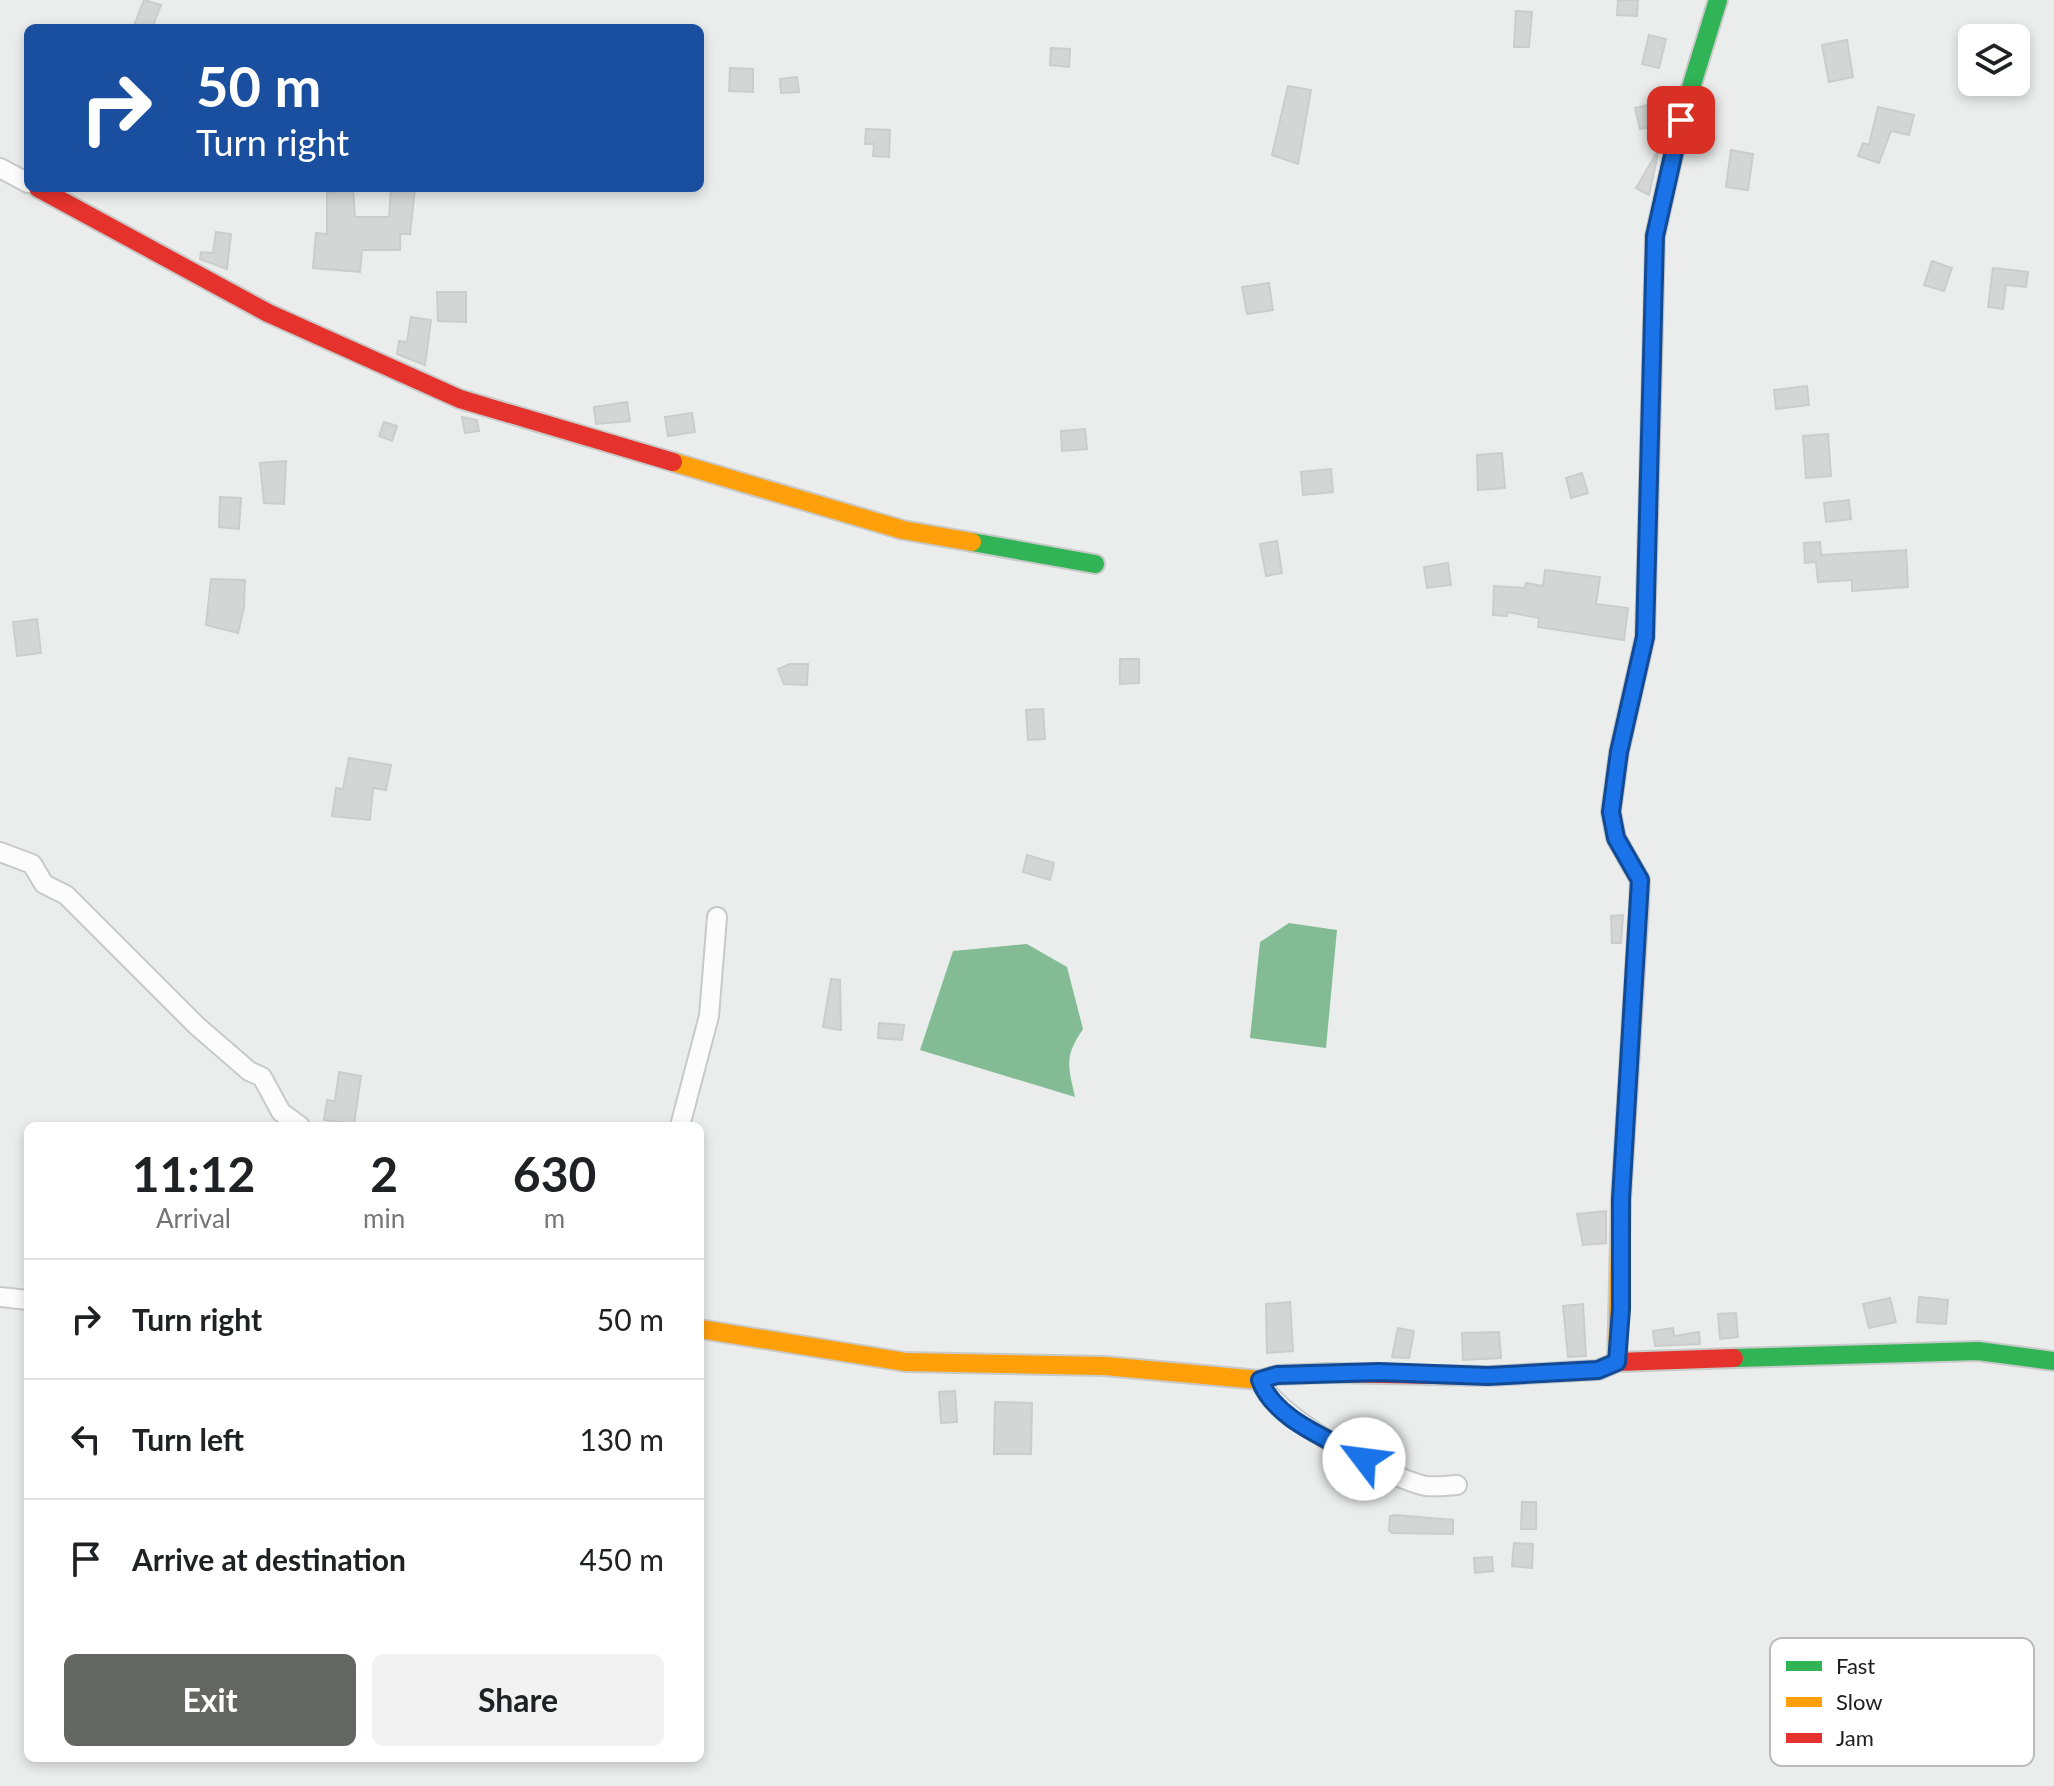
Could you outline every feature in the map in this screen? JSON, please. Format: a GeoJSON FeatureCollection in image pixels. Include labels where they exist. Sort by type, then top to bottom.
{"type":"FeatureCollection","features":[{"type":"Feature","properties":{"kind":"street"},"geometry":{"type":"LineString","coordinates":[[1617,1362],[1621,1309],[1621,1199],[1640,880],[1616,838],[1611,812],[1619,752],[1645,637],[1655,236],[1681,120],[1718,0]]}},
{"type":"Feature","properties":{"kind":"street"},"geometry":{"type":"LineString","coordinates":[[0,168],[24,181]]}},
{"type":"Feature","properties":{"kind":"street"},"geometry":{"type":"LineString","coordinates":[[45,192],[268,313],[460,399],[903,530],[1095,564]]}},
{"type":"Feature","properties":{"kind":"street"},"geometry":{"type":"LineString","coordinates":[[0,852],[32,864],[44,884],[66,895],[197,1026],[249,1071],[262,1077],[281,1112],[295,1122]]}},
{"type":"Feature","properties":{"kind":"street"},"geometry":{"type":"LineString","coordinates":[[681,1122],[709,1016],[717,917]]}},
{"type":"Feature","properties":{"kind":"street"},"geometry":{"type":"LineString","coordinates":[[0,1297],[24,1300]]}},
{"type":"Feature","properties":{"kind":"street"},"geometry":{"type":"LineString","coordinates":[[704,1330],[905,1362],[1104,1366],[1260,1380],[1277,1375],[1379,1372],[1504,1375],[1598,1370],[1617,1362],[1978,1351],[2054,1361]]}},
{"type":"Feature","properties":{"kind":"street"},"geometry":{"type":"LineString","coordinates":[[1260,1380],[1265,1395],[1287,1414],[1390,1474],[1428,1486],[1457,1485]]}},
{"type":"Feature","properties":{"kind":"shaded area"},"geometry":{"type":"Polygon","coordinates":[[[1289,923],[1337,930],[1326,1048],[1250,1038],[1260,942],[1289,923]]]}},
{"type":"Feature","properties":{"kind":"shaded area"},"geometry":{"type":"Polygon","coordinates":[[[1027,944],[1067,967],[1083,1029],[1069,1062],[1075,1097],[920,1050],[953,951],[1027,944]]]}},
{"type":"Feature","properties":{"kind":"building"},"geometry":{"type":"Polygon","coordinates":[[[144,0],[161,5],[154,24],[135,24],[144,0]]]}},
{"type":"Feature","properties":{"kind":"building"},"geometry":{"type":"Polygon","coordinates":[[[1618,0],[1638,0],[1637,16],[1617,15],[1618,0]]]}},
{"type":"Feature","properties":{"kind":"building"},"geometry":{"type":"Polygon","coordinates":[[[1516,11],[1532,12],[1529,47],[1514,47],[1516,11]]]}},
{"type":"Feature","properties":{"kind":"building"},"geometry":{"type":"Polygon","coordinates":[[[1649,35],[1666,39],[1659,68],[1642,64],[1649,35]]]}},
{"type":"Feature","properties":{"kind":"building"},"geometry":{"type":"Polygon","coordinates":[[[1847,40],[1853,77],[1829,82],[1822,45],[1847,40]]]}},
{"type":"Feature","properties":{"kind":"building"},"geometry":{"type":"Polygon","coordinates":[[[1051,48],[1070,49],[1069,67],[1050,65],[1051,48]]]}},
{"type":"Feature","properties":{"kind":"building"},"geometry":{"type":"Polygon","coordinates":[[[730,68],[753,69],[753,92],[729,91],[730,68]]]}},
{"type":"Feature","properties":{"kind":"building"},"geometry":{"type":"Polygon","coordinates":[[[797,77],[799,92],[781,93],[780,79],[797,77]]]}},
{"type":"Feature","properties":{"kind":"building"},"geometry":{"type":"Polygon","coordinates":[[[1288,86],[1311,90],[1298,164],[1272,155],[1288,86]]]}},
{"type":"Feature","properties":{"kind":"building"},"geometry":{"type":"Polygon","coordinates":[[[1652,104],[1657,126],[1640,129],[1635,108],[1652,104]]]}},
{"type":"Feature","properties":{"kind":"building"},"geometry":{"type":"Polygon","coordinates":[[[1878,107],[1914,115],[1909,135],[1891,131],[1879,163],[1858,156],[1863,143],[1869,145],[1878,107]]]}},
{"type":"Feature","properties":{"kind":"building"},"geometry":{"type":"Polygon","coordinates":[[[866,129],[890,130],[889,157],[873,156],[874,144],[865,144],[866,129]]]}},
{"type":"Feature","properties":{"kind":"building"},"geometry":{"type":"Polygon","coordinates":[[[1659,149],[1649,195],[1636,188],[1659,149]]]}},
{"type":"Feature","properties":{"kind":"building"},"geometry":{"type":"Polygon","coordinates":[[[1731,150],[1753,154],[1748,190],[1726,187],[1731,150]]]}},
{"type":"Feature","properties":{"kind":"building"},"geometry":{"type":"Polygon","coordinates":[[[353,192],[355,217],[389,217],[391,192],[415,192],[410,234],[400,234],[400,250],[362,250],[360,272],[313,268],[316,233],[327,234],[327,193],[353,192]]]}},
{"type":"Feature","properties":{"kind":"building"},"geometry":{"type":"Polygon","coordinates":[[[216,232],[231,234],[227,269],[200,259],[201,252],[213,253],[216,232]]]}},
{"type":"Feature","properties":{"kind":"building"},"geometry":{"type":"Polygon","coordinates":[[[1932,261],[1952,268],[1944,291],[1924,285],[1932,261]]]}},
{"type":"Feature","properties":{"kind":"building"},"geometry":{"type":"Polygon","coordinates":[[[1993,268],[2028,272],[2026,287],[2006,285],[2003,309],[1988,307],[1993,268]]]}},
{"type":"Feature","properties":{"kind":"building"},"geometry":{"type":"Polygon","coordinates":[[[1269,283],[1273,310],[1247,314],[1242,287],[1269,283]]]}},
{"type":"Feature","properties":{"kind":"building"},"geometry":{"type":"Polygon","coordinates":[[[437,292],[466,292],[466,322],[438,321],[437,292]]]}},
{"type":"Feature","properties":{"kind":"building"},"geometry":{"type":"Polygon","coordinates":[[[411,317],[431,320],[425,365],[397,354],[399,341],[407,342],[411,317]]]}},
{"type":"Feature","properties":{"kind":"building"},"geometry":{"type":"Polygon","coordinates":[[[1807,386],[1809,405],[1776,409],[1774,390],[1807,386]]]}},
{"type":"Feature","properties":{"kind":"building"},"geometry":{"type":"Polygon","coordinates":[[[627,402],[630,421],[596,424],[594,407],[627,402]]]}},
{"type":"Feature","properties":{"kind":"building"},"geometry":{"type":"Polygon","coordinates":[[[692,413],[695,432],[668,436],[665,417],[692,413]]]}},
{"type":"Feature","properties":{"kind":"building"},"geometry":{"type":"Polygon","coordinates":[[[462,417],[477,420],[479,431],[465,433],[462,417]]]}},
{"type":"Feature","properties":{"kind":"building"},"geometry":{"type":"Polygon","coordinates":[[[384,422],[397,426],[392,441],[379,436],[384,422]]]}},
{"type":"Feature","properties":{"kind":"building"},"geometry":{"type":"Polygon","coordinates":[[[1085,429],[1087,449],[1062,451],[1061,431],[1085,429]]]}},
{"type":"Feature","properties":{"kind":"building"},"geometry":{"type":"Polygon","coordinates":[[[1828,434],[1831,476],[1806,478],[1803,436],[1828,434]]]}},
{"type":"Feature","properties":{"kind":"building"},"geometry":{"type":"Polygon","coordinates":[[[1502,453],[1505,488],[1478,490],[1477,455],[1502,453]]]}},
{"type":"Feature","properties":{"kind":"building"},"geometry":{"type":"Polygon","coordinates":[[[286,461],[284,504],[264,503],[260,463],[286,461]]]}},
{"type":"Feature","properties":{"kind":"building"},"geometry":{"type":"Polygon","coordinates":[[[1331,469],[1333,492],[1303,495],[1301,472],[1331,469]]]}},
{"type":"Feature","properties":{"kind":"building"},"geometry":{"type":"Polygon","coordinates":[[[1582,473],[1588,493],[1571,498],[1566,478],[1582,473]]]}},
{"type":"Feature","properties":{"kind":"building"},"geometry":{"type":"Polygon","coordinates":[[[220,497],[241,498],[239,529],[219,527],[220,497]]]}},
{"type":"Feature","properties":{"kind":"building"},"geometry":{"type":"Polygon","coordinates":[[[1849,500],[1851,519],[1826,522],[1824,503],[1849,500]]]}},
{"type":"Feature","properties":{"kind":"building"},"geometry":{"type":"Polygon","coordinates":[[[1277,541],[1282,573],[1266,576],[1260,544],[1277,541]]]}},
{"type":"Feature","properties":{"kind":"building"},"geometry":{"type":"Polygon","coordinates":[[[1820,542],[1821,555],[1906,550],[1908,587],[1852,591],[1852,580],[1818,582],[1816,562],[1805,563],[1804,543],[1820,542]]]}},
{"type":"Feature","properties":{"kind":"building"},"geometry":{"type":"Polygon","coordinates":[[[1448,563],[1451,585],[1427,588],[1424,567],[1448,563]]]}},
{"type":"Feature","properties":{"kind":"building"},"geometry":{"type":"Polygon","coordinates":[[[1545,570],[1600,577],[1596,604],[1628,608],[1624,640],[1538,627],[1539,618],[1507,612],[1507,616],[1493,615],[1494,586],[1525,588],[1526,583],[1543,586],[1545,570]]]}},
{"type":"Feature","properties":{"kind":"building"},"geometry":{"type":"Polygon","coordinates":[[[211,579],[245,580],[244,607],[238,633],[206,625],[211,579]]]}},
{"type":"Feature","properties":{"kind":"building"},"geometry":{"type":"Polygon","coordinates":[[[37,619],[41,653],[17,656],[13,622],[37,619]]]}},
{"type":"Feature","properties":{"kind":"building"},"geometry":{"type":"Polygon","coordinates":[[[1120,659],[1139,659],[1139,683],[1120,684],[1120,659]]]}},
{"type":"Feature","properties":{"kind":"building"},"geometry":{"type":"Polygon","coordinates":[[[790,664],[808,664],[807,685],[784,684],[778,669],[790,664]]]}},
{"type":"Feature","properties":{"kind":"building"},"geometry":{"type":"Polygon","coordinates":[[[1043,709],[1045,739],[1028,740],[1026,710],[1043,709]]]}},
{"type":"Feature","properties":{"kind":"building"},"geometry":{"type":"Polygon","coordinates":[[[349,758],[391,765],[386,790],[373,788],[370,820],[332,816],[336,788],[343,789],[349,758]]]}},
{"type":"Feature","properties":{"kind":"building"},"geometry":{"type":"Polygon","coordinates":[[[1027,855],[1054,863],[1050,880],[1023,872],[1027,855]]]}},
{"type":"Feature","properties":{"kind":"building"},"geometry":{"type":"Polygon","coordinates":[[[1623,915],[1621,943],[1612,943],[1611,916],[1623,915]]]}},
{"type":"Feature","properties":{"kind":"building"},"geometry":{"type":"Polygon","coordinates":[[[831,979],[840,980],[841,1030],[823,1027],[831,979]]]}},
{"type":"Feature","properties":{"kind":"building"},"geometry":{"type":"Polygon","coordinates":[[[879,1023],[904,1025],[902,1040],[878,1038],[879,1023]]]}},
{"type":"Feature","properties":{"kind":"building"},"geometry":{"type":"Polygon","coordinates":[[[339,1072],[361,1076],[354,1122],[324,1120],[327,1100],[335,1101],[339,1072]]]}},
{"type":"Feature","properties":{"kind":"building"},"geometry":{"type":"Polygon","coordinates":[[[1606,1211],[1606,1243],[1583,1245],[1577,1214],[1606,1211]]]}},
{"type":"Feature","properties":{"kind":"building"},"geometry":{"type":"Polygon","coordinates":[[[1919,1297],[1948,1300],[1946,1324],[1917,1322],[1919,1297]]]}},
{"type":"Feature","properties":{"kind":"building"},"geometry":{"type":"Polygon","coordinates":[[[1890,1298],[1896,1322],[1869,1328],[1863,1304],[1890,1298]]]}},
{"type":"Feature","properties":{"kind":"building"},"geometry":{"type":"Polygon","coordinates":[[[1290,1302],[1293,1351],[1267,1353],[1266,1304],[1290,1302]]]}},
{"type":"Feature","properties":{"kind":"building"},"geometry":{"type":"Polygon","coordinates":[[[1583,1304],[1586,1356],[1568,1357],[1563,1306],[1583,1304]]]}},
{"type":"Feature","properties":{"kind":"building"},"geometry":{"type":"Polygon","coordinates":[[[1736,1313],[1738,1337],[1720,1339],[1718,1314],[1736,1313]]]}},
{"type":"Feature","properties":{"kind":"building"},"geometry":{"type":"Polygon","coordinates":[[[1398,1328],[1414,1331],[1409,1358],[1392,1357],[1398,1328]]]}},
{"type":"Feature","properties":{"kind":"building"},"geometry":{"type":"Polygon","coordinates":[[[1673,1328],[1674,1336],[1699,1332],[1700,1344],[1655,1346],[1653,1331],[1673,1328]]]}},
{"type":"Feature","properties":{"kind":"building"},"geometry":{"type":"Polygon","coordinates":[[[1499,1332],[1501,1358],[1463,1360],[1462,1333],[1499,1332]]]}},
{"type":"Feature","properties":{"kind":"building"},"geometry":{"type":"Polygon","coordinates":[[[955,1391],[957,1422],[941,1423],[939,1392],[955,1391]]]}},
{"type":"Feature","properties":{"kind":"building"},"geometry":{"type":"Polygon","coordinates":[[[995,1402],[1032,1403],[1031,1454],[994,1454],[995,1402]]]}},
{"type":"Feature","properties":{"kind":"building"},"geometry":{"type":"Polygon","coordinates":[[[1522,1502],[1536,1502],[1536,1529],[1521,1529],[1522,1502]]]}},
{"type":"Feature","properties":{"kind":"building"},"geometry":{"type":"Polygon","coordinates":[[[1390,1516],[1453,1520],[1453,1534],[1392,1533],[1389,1530],[1390,1516]]]}},
{"type":"Feature","properties":{"kind":"building"},"geometry":{"type":"Polygon","coordinates":[[[1514,1543],[1533,1544],[1532,1568],[1512,1566],[1514,1543]]]}},
{"type":"Feature","properties":{"kind":"building"},"geometry":{"type":"Polygon","coordinates":[[[1492,1557],[1493,1571],[1475,1573],[1474,1558],[1492,1557]]]}},
{"type":"Feature","properties":{"kind":"traffic: fast"},"geometry":{"type":"LineString","coordinates":[[1653,327],[1655,236],[1681,120],[1718,0]]}},
{"type":"Feature","properties":{"kind":"traffic: fast"},"geometry":{"type":"LineString","coordinates":[[972,542],[1095,564]]}},
{"type":"Feature","properties":{"kind":"traffic: fast"},"geometry":{"type":"LineString","coordinates":[[1734,1358],[1978,1351],[2054,1361]]}},
{"type":"Feature","properties":{"kind":"traffic: slow"},"geometry":{"type":"LineString","coordinates":[[673,462],[903,530],[972,542]]}},
{"type":"Feature","properties":{"kind":"traffic: slow"},"geometry":{"type":"LineString","coordinates":[[1617,1362],[1621,1199],[1639,905]]}},
{"type":"Feature","properties":{"kind":"traffic: slow"},"geometry":{"type":"LineString","coordinates":[[704,1330],[905,1362],[1104,1366],[1260,1380],[1277,1375],[1331,1373]]}},
{"type":"Feature","properties":{"kind":"traffic: jam"},"geometry":{"type":"LineString","coordinates":[[45,192],[268,313],[460,399],[673,462]]}},
{"type":"Feature","properties":{"kind":"traffic: jam"},"geometry":{"type":"LineString","coordinates":[[1639,905],[1640,880],[1616,838],[1611,812],[1619,752],[1645,637],[1653,327]]}},
{"type":"Feature","properties":{"kind":"traffic: jam"},"geometry":{"type":"LineString","coordinates":[[1331,1373],[1488,1376],[1598,1370],[1617,1362],[1734,1358]]}},
{"type":"Feature","properties":{"kind":"route"},"geometry":{"type":"LineString","coordinates":[[1364,1459],[1287,1414],[1265,1395],[1260,1380],[1277,1375],[1379,1372],[1488,1376],[1598,1370],[1617,1362],[1629,1030],[1640,880],[1616,838],[1611,812],[1619,752],[1645,637],[1655,236],[1681,120]]}}]}
